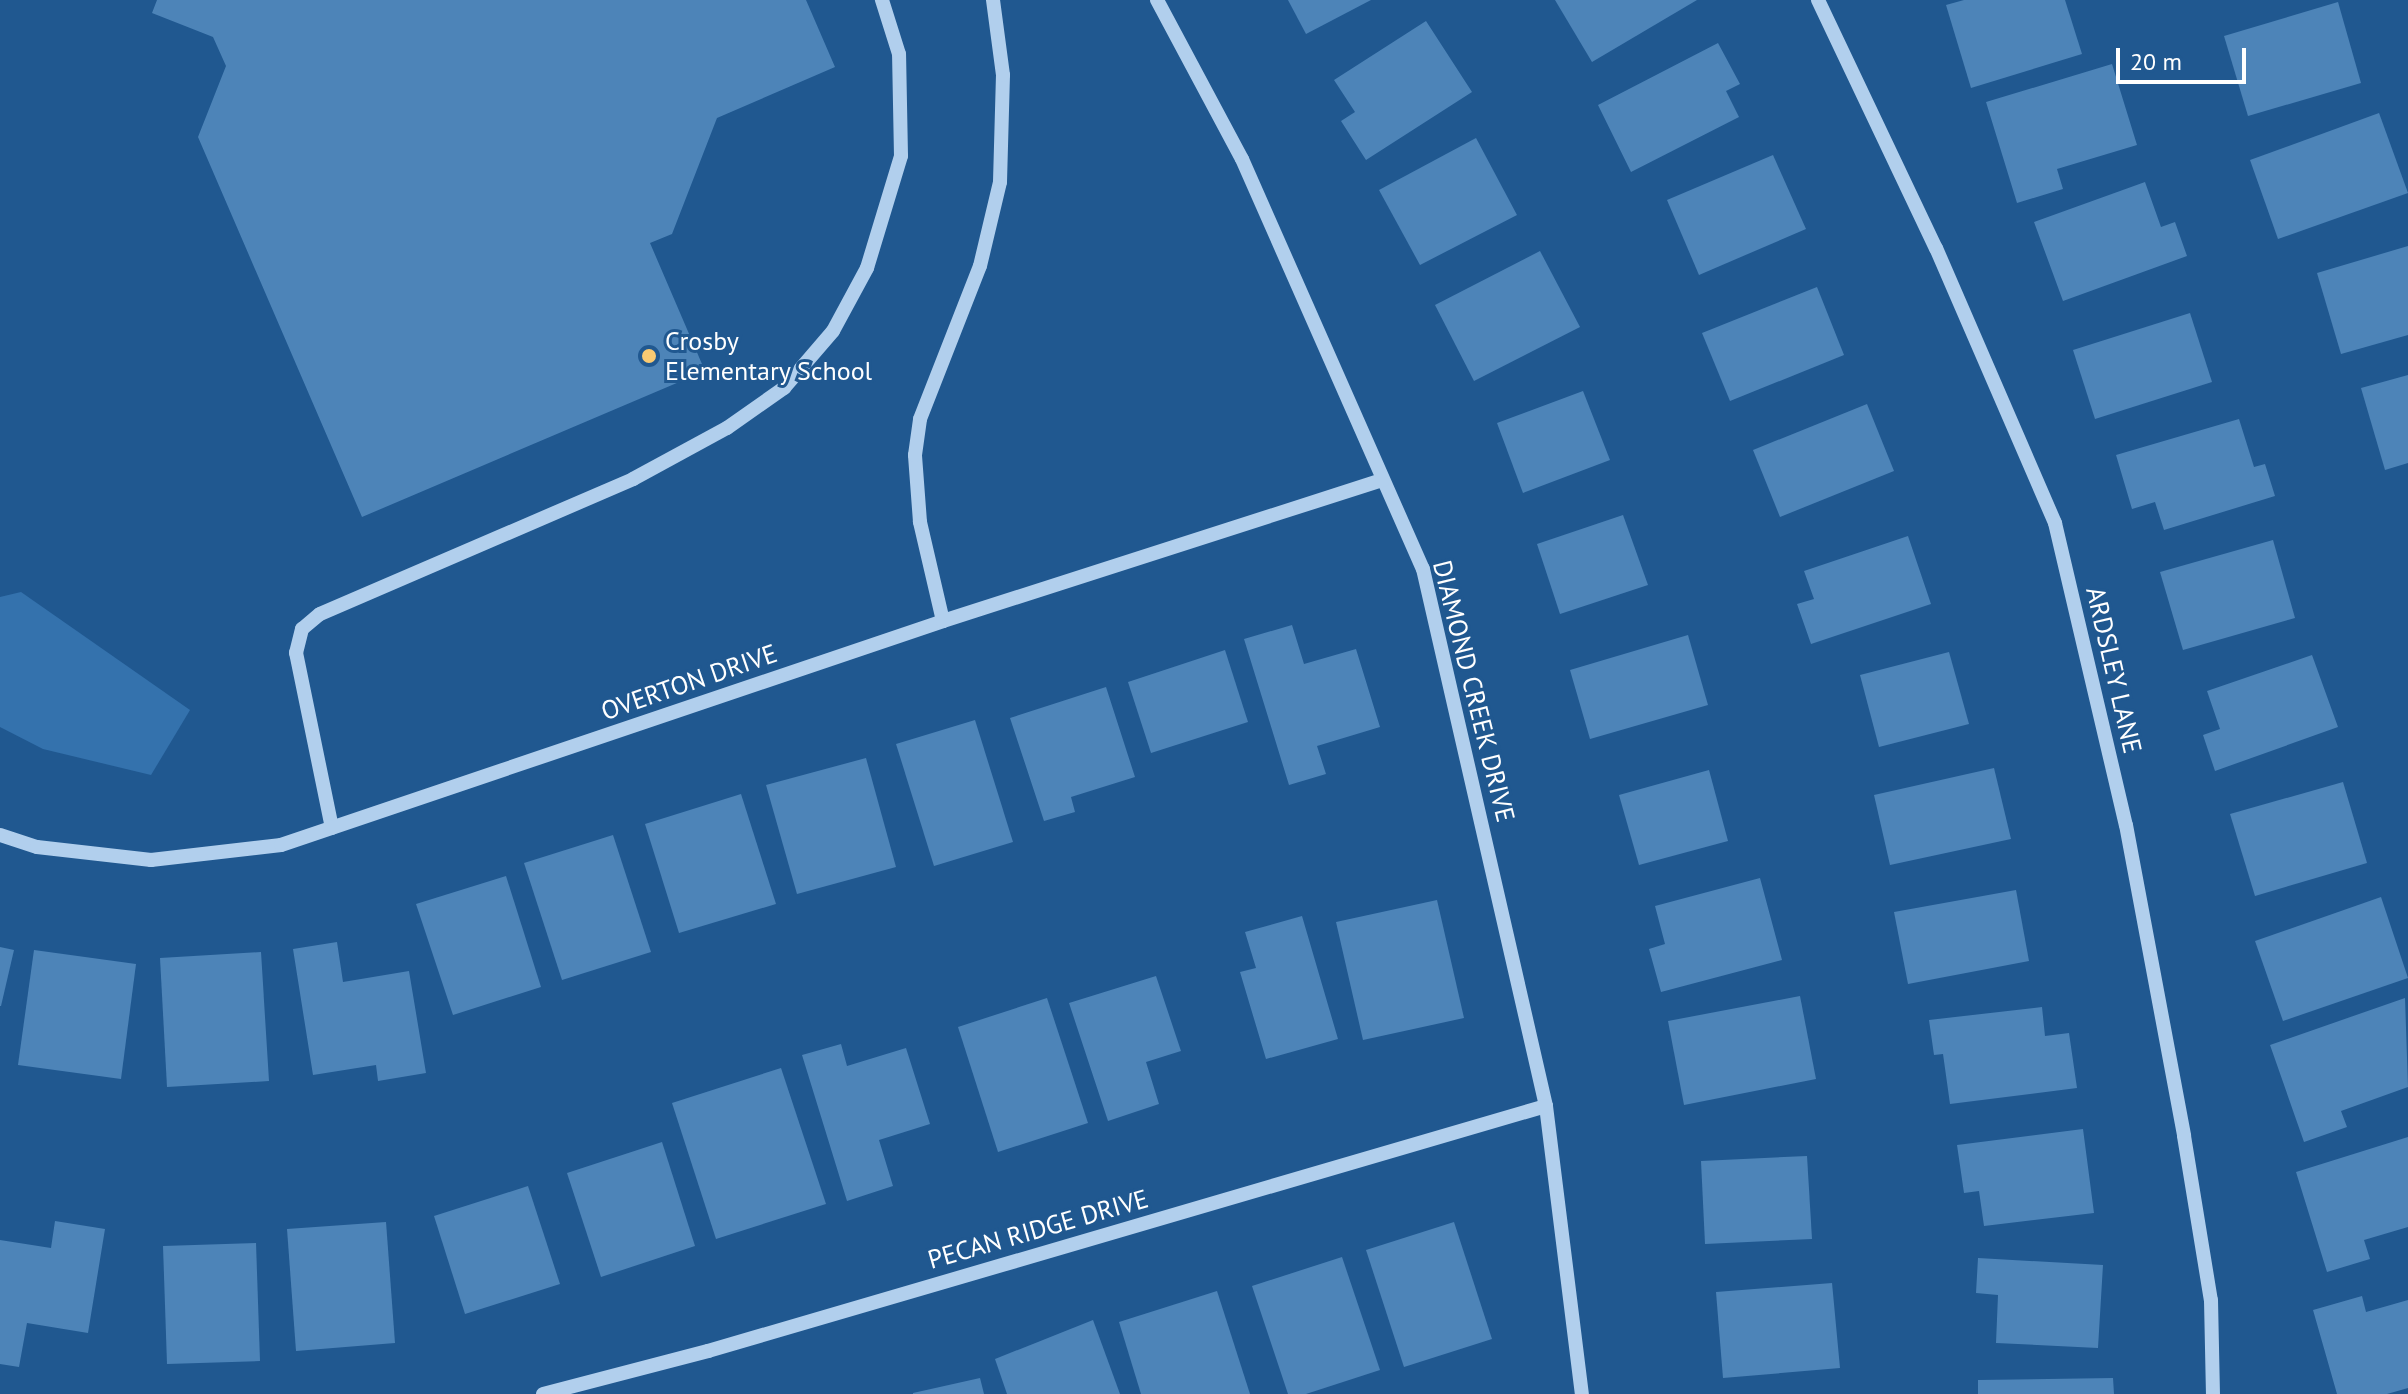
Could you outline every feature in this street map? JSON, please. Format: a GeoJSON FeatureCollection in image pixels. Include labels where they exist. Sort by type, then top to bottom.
{"type":"FeatureCollection","features":[{"type":"Feature","properties":{"kind":"street"},"geometry":{"type":"LineString","coordinates":[[332,828],[296,653],[302,629],[320,614],[633,479],[727,428],[784,388],[833,331],[867,268],[901,156],[899,54],[882,0]]}},
{"type":"Feature","properties":{"kind":"street"},"geometry":{"type":"LineString","coordinates":[[943,621],[920,522],[915,455],[920,419],[980,266],[1000,182],[1003,75],[993,0]]}},
{"type":"Feature","properties":{"kind":"street","name":"DIAMOND CREEK DRIVE"},"geometry":{"type":"LineString","coordinates":[[1157,0],[1242,159],[1423,569],[1546,1106],[1582,1394]]}},
{"type":"Feature","properties":{"kind":"street","name":"ARDSLEY LANE"},"geometry":{"type":"LineString","coordinates":[[1818,0],[1936,248],[2055,523],[2126,825],[2184,1136],[2211,1300],[2213,1394]]}},
{"type":"Feature","properties":{"kind":"street","name":"OVERTON DRIVE"},"geometry":{"type":"LineString","coordinates":[[0,835],[37,847],[151,860],[281,845],[943,621],[1383,480]]}},
{"type":"Feature","properties":{"kind":"street","name":"PECAN RIDGE DRIVE"},"geometry":{"type":"LineString","coordinates":[[543,1394],[708,1351],[1546,1106]]}},
{"type":"Feature","properties":{"kind":"shaded area"},"geometry":{"type":"Polygon","coordinates":[[[21,592],[190,710],[151,775],[43,749],[0,727],[0,597],[21,592]]]}},
{"type":"Feature","properties":{"kind":"building"},"geometry":{"type":"Polygon","coordinates":[[[157,0],[806,0],[835,67],[717,118],[672,234],[650,243],[705,371],[362,517],[198,137],[226,66],[213,37],[152,13],[157,0]]]}},
{"type":"Feature","properties":{"kind":"building"},"geometry":{"type":"Polygon","coordinates":[[[1288,0],[1371,0],[1306,34],[1288,0]]]}},
{"type":"Feature","properties":{"kind":"building"},"geometry":{"type":"Polygon","coordinates":[[[1555,0],[1697,0],[1592,62],[1555,0]]]}},
{"type":"Feature","properties":{"kind":"building"},"geometry":{"type":"Polygon","coordinates":[[[1964,0],[2065,0],[2082,54],[1971,88],[1946,5],[1964,0]]]}},
{"type":"Feature","properties":{"kind":"building"},"geometry":{"type":"Polygon","coordinates":[[[2338,2],[2361,83],[2248,116],[2224,36],[2338,2]]]}},
{"type":"Feature","properties":{"kind":"building"},"geometry":{"type":"Polygon","coordinates":[[[1426,21],[1472,92],[1366,160],[1341,121],[1355,112],[1334,80],[1426,21]]]}},
{"type":"Feature","properties":{"kind":"building"},"geometry":{"type":"Polygon","coordinates":[[[1718,43],[1740,84],[1726,91],[1739,117],[1631,172],[1598,105],[1718,43]]]}},
{"type":"Feature","properties":{"kind":"building"},"geometry":{"type":"Polygon","coordinates":[[[2112,64],[2137,145],[2057,169],[2063,189],[2017,203],[1986,102],[2112,64]]]}},
{"type":"Feature","properties":{"kind":"building"},"geometry":{"type":"Polygon","coordinates":[[[2379,113],[2408,193],[2278,239],[2250,160],[2379,113]]]}},
{"type":"Feature","properties":{"kind":"building"},"geometry":{"type":"Polygon","coordinates":[[[1476,138],[1517,215],[1420,265],[1379,190],[1476,138]]]}},
{"type":"Feature","properties":{"kind":"building"},"geometry":{"type":"Polygon","coordinates":[[[1773,155],[1806,229],[1699,275],[1667,200],[1773,155]]]}},
{"type":"Feature","properties":{"kind":"building"},"geometry":{"type":"Polygon","coordinates":[[[2145,182],[2161,227],[2175,222],[2187,256],[2063,301],[2034,222],[2145,182]]]}},
{"type":"Feature","properties":{"kind":"building"},"geometry":{"type":"Polygon","coordinates":[[[2408,246],[2408,335],[2341,354],[2317,273],[2408,246]]]}},
{"type":"Feature","properties":{"kind":"building"},"geometry":{"type":"Polygon","coordinates":[[[1540,251],[1580,327],[1474,381],[1435,305],[1540,251]]]}},
{"type":"Feature","properties":{"kind":"building"},"geometry":{"type":"Polygon","coordinates":[[[1817,287],[1844,355],[1730,401],[1702,333],[1817,287]]]}},
{"type":"Feature","properties":{"kind":"building"},"geometry":{"type":"Polygon","coordinates":[[[2190,313],[2212,382],[2095,419],[2073,350],[2190,313]]]}},
{"type":"Feature","properties":{"kind":"building"},"geometry":{"type":"Polygon","coordinates":[[[2408,375],[2408,463],[2385,470],[2361,388],[2408,375]]]}},
{"type":"Feature","properties":{"kind":"building"},"geometry":{"type":"Polygon","coordinates":[[[1583,391],[1610,460],[1523,493],[1497,423],[1583,391]]]}},
{"type":"Feature","properties":{"kind":"building"},"geometry":{"type":"Polygon","coordinates":[[[1867,404],[1894,471],[1780,517],[1753,450],[1867,404]]]}},
{"type":"Feature","properties":{"kind":"building"},"geometry":{"type":"Polygon","coordinates":[[[2239,419],[2254,467],[2265,464],[2275,496],[2164,530],[2155,502],[2132,509],[2116,455],[2239,419]]]}},
{"type":"Feature","properties":{"kind":"building"},"geometry":{"type":"Polygon","coordinates":[[[1623,515],[1648,585],[1560,614],[1537,544],[1623,515]]]}},
{"type":"Feature","properties":{"kind":"building"},"geometry":{"type":"Polygon","coordinates":[[[1908,536],[1931,604],[1811,644],[1797,604],[1814,599],[1804,571],[1908,536]]]}},
{"type":"Feature","properties":{"kind":"building"},"geometry":{"type":"Polygon","coordinates":[[[2273,540],[2295,618],[2183,650],[2160,572],[2273,540]]]}},
{"type":"Feature","properties":{"kind":"building"},"geometry":{"type":"Polygon","coordinates":[[[1292,625],[1304,664],[1356,649],[1380,727],[1317,746],[1326,774],[1289,785],[1244,639],[1292,625]]]}},
{"type":"Feature","properties":{"kind":"building"},"geometry":{"type":"Polygon","coordinates":[[[1688,635],[1708,705],[1590,739],[1570,670],[1688,635]]]}},
{"type":"Feature","properties":{"kind":"building"},"geometry":{"type":"Polygon","coordinates":[[[1225,650],[1248,722],[1151,753],[1128,682],[1225,650]]]}},
{"type":"Feature","properties":{"kind":"building"},"geometry":{"type":"Polygon","coordinates":[[[1949,652],[1969,724],[1879,747],[1860,675],[1949,652]]]}},
{"type":"Feature","properties":{"kind":"building"},"geometry":{"type":"Polygon","coordinates":[[[2312,655],[2338,727],[2215,771],[2203,735],[2220,729],[2207,691],[2312,655]]]}},
{"type":"Feature","properties":{"kind":"building"},"geometry":{"type":"Polygon","coordinates":[[[1106,687],[1135,777],[1071,797],[1075,812],[1044,821],[1010,718],[1106,687]]]}},
{"type":"Feature","properties":{"kind":"building"},"geometry":{"type":"Polygon","coordinates":[[[975,720],[1013,842],[934,866],[896,744],[975,720]]]}},
{"type":"Feature","properties":{"kind":"building"},"geometry":{"type":"Polygon","coordinates":[[[866,758],[896,867],[797,894],[766,785],[866,758]]]}},
{"type":"Feature","properties":{"kind":"building"},"geometry":{"type":"Polygon","coordinates":[[[1994,768],[2011,839],[1890,865],[1874,795],[1994,768]]]}},
{"type":"Feature","properties":{"kind":"building"},"geometry":{"type":"Polygon","coordinates":[[[1709,770],[1728,841],[1639,865],[1619,795],[1709,770]]]}},
{"type":"Feature","properties":{"kind":"building"},"geometry":{"type":"Polygon","coordinates":[[[2343,782],[2367,863],[2255,896],[2230,814],[2343,782]]]}},
{"type":"Feature","properties":{"kind":"building"},"geometry":{"type":"Polygon","coordinates":[[[741,794],[776,904],[679,933],[645,824],[741,794]]]}},
{"type":"Feature","properties":{"kind":"building"},"geometry":{"type":"Polygon","coordinates":[[[613,835],[651,952],[562,980],[524,863],[613,835]]]}},
{"type":"Feature","properties":{"kind":"building"},"geometry":{"type":"Polygon","coordinates":[[[506,876],[541,987],[453,1015],[416,904],[506,876]]]}},
{"type":"Feature","properties":{"kind":"building"},"geometry":{"type":"Polygon","coordinates":[[[1760,878],[1782,960],[1661,992],[1649,949],[1665,944],[1655,906],[1760,878]]]}},
{"type":"Feature","properties":{"kind":"building"},"geometry":{"type":"Polygon","coordinates":[[[2016,890],[2029,961],[1908,984],[1894,912],[2016,890]]]}},
{"type":"Feature","properties":{"kind":"building"},"geometry":{"type":"Polygon","coordinates":[[[2381,897],[2408,978],[2283,1021],[2255,941],[2381,897]]]}},
{"type":"Feature","properties":{"kind":"building"},"geometry":{"type":"Polygon","coordinates":[[[1437,900],[1464,1018],[1363,1040],[1336,922],[1437,900]]]}},
{"type":"Feature","properties":{"kind":"building"},"geometry":{"type":"Polygon","coordinates":[[[1302,916],[1338,1039],[1266,1059],[1240,972],[1256,968],[1245,932],[1302,916]]]}},
{"type":"Feature","properties":{"kind":"building"},"geometry":{"type":"Polygon","coordinates":[[[337,942],[343,982],[409,971],[426,1073],[378,1081],[376,1065],[313,1075],[293,949],[337,942]]]}},
{"type":"Feature","properties":{"kind":"building"},"geometry":{"type":"Polygon","coordinates":[[[0,947],[14,950],[1,1006],[0,1006],[0,947]]]}},
{"type":"Feature","properties":{"kind":"building"},"geometry":{"type":"Polygon","coordinates":[[[34,950],[136,964],[121,1079],[18,1065],[34,950]]]}},
{"type":"Feature","properties":{"kind":"building"},"geometry":{"type":"Polygon","coordinates":[[[261,952],[269,1081],[167,1087],[160,958],[261,952]]]}},
{"type":"Feature","properties":{"kind":"building"},"geometry":{"type":"Polygon","coordinates":[[[1156,976],[1181,1051],[1146,1062],[1159,1104],[1108,1121],[1069,1003],[1156,976]]]}},
{"type":"Feature","properties":{"kind":"building"},"geometry":{"type":"Polygon","coordinates":[[[1800,996],[1816,1079],[1684,1105],[1668,1021],[1800,996]]]}},
{"type":"Feature","properties":{"kind":"building"},"geometry":{"type":"Polygon","coordinates":[[[1047,998],[1088,1123],[998,1152],[958,1027],[1047,998]]]}},
{"type":"Feature","properties":{"kind":"building"},"geometry":{"type":"Polygon","coordinates":[[[2405,998],[2408,1087],[2341,1111],[2347,1127],[2304,1142],[2270,1045],[2405,998]]]}},
{"type":"Feature","properties":{"kind":"building"},"geometry":{"type":"Polygon","coordinates":[[[2042,1007],[2045,1036],[2069,1033],[2077,1088],[1950,1104],[1943,1054],[1934,1055],[1929,1020],[2042,1007]]]}},
{"type":"Feature","properties":{"kind":"building"},"geometry":{"type":"Polygon","coordinates":[[[841,1044],[847,1066],[906,1048],[930,1124],[879,1140],[893,1186],[847,1201],[802,1055],[841,1044]]]}},
{"type":"Feature","properties":{"kind":"building"},"geometry":{"type":"Polygon","coordinates":[[[781,1068],[826,1204],[716,1239],[672,1103],[781,1068]]]}},
{"type":"Feature","properties":{"kind":"building"},"geometry":{"type":"Polygon","coordinates":[[[2083,1129],[2094,1213],[1984,1226],[1979,1191],[1964,1193],[1957,1145],[2083,1129]]]}},
{"type":"Feature","properties":{"kind":"building"},"geometry":{"type":"Polygon","coordinates":[[[2408,1137],[2408,1227],[2364,1240],[2370,1259],[2327,1272],[2296,1172],[2408,1137]]]}},
{"type":"Feature","properties":{"kind":"building"},"geometry":{"type":"Polygon","coordinates":[[[662,1142],[695,1246],[601,1277],[567,1173],[662,1142]]]}},
{"type":"Feature","properties":{"kind":"building"},"geometry":{"type":"Polygon","coordinates":[[[1807,1156],[1812,1239],[1705,1244],[1701,1161],[1807,1156]]]}},
{"type":"Feature","properties":{"kind":"building"},"geometry":{"type":"Polygon","coordinates":[[[528,1186],[560,1284],[465,1314],[434,1216],[528,1186]]]}},
{"type":"Feature","properties":{"kind":"building"},"geometry":{"type":"Polygon","coordinates":[[[55,1221],[105,1229],[88,1333],[27,1323],[19,1367],[0,1364],[0,1240],[51,1248],[55,1221]]]}},
{"type":"Feature","properties":{"kind":"building"},"geometry":{"type":"Polygon","coordinates":[[[386,1222],[395,1343],[296,1351],[287,1229],[386,1222]]]}},
{"type":"Feature","properties":{"kind":"building"},"geometry":{"type":"Polygon","coordinates":[[[1454,1222],[1492,1339],[1404,1367],[1366,1250],[1454,1222]]]}},
{"type":"Feature","properties":{"kind":"building"},"geometry":{"type":"Polygon","coordinates":[[[256,1243],[260,1361],[167,1364],[163,1246],[256,1243]]]}},
{"type":"Feature","properties":{"kind":"building"},"geometry":{"type":"Polygon","coordinates":[[[1342,1257],[1380,1370],[1306,1394],[1288,1394],[1252,1286],[1342,1257]]]}},
{"type":"Feature","properties":{"kind":"building"},"geometry":{"type":"Polygon","coordinates":[[[1978,1258],[2103,1265],[2098,1348],[1996,1343],[1998,1295],[1976,1293],[1978,1258]]]}},
{"type":"Feature","properties":{"kind":"building"},"geometry":{"type":"Polygon","coordinates":[[[1832,1283],[1840,1368],[1723,1378],[1716,1292],[1832,1283]]]}},
{"type":"Feature","properties":{"kind":"building"},"geometry":{"type":"Polygon","coordinates":[[[1217,1291],[1250,1394],[1141,1394],[1119,1322],[1217,1291]]]}},
{"type":"Feature","properties":{"kind":"building"},"geometry":{"type":"Polygon","coordinates":[[[2362,1296],[2366,1312],[2408,1300],[2408,1388],[2387,1394],[2337,1394],[2313,1310],[2362,1296]]]}},
{"type":"Feature","properties":{"kind":"building"},"geometry":{"type":"Polygon","coordinates":[[[1093,1320],[1120,1394],[1007,1394],[995,1359],[1093,1320]]]}},
{"type":"Feature","properties":{"kind":"building"},"geometry":{"type":"Polygon","coordinates":[[[980,1378],[984,1394],[913,1394],[913,1393],[980,1378]]]}},
{"type":"Feature","properties":{"kind":"building"},"geometry":{"type":"Polygon","coordinates":[[[2113,1378],[2114,1394],[1978,1394],[1978,1380],[2113,1378]]]}},
{"type":"Feature","properties":{"kind":"place","name":"Crosby Elementary School"},"geometry":{"type":"Point","coordinates":[649,356]}}]}
